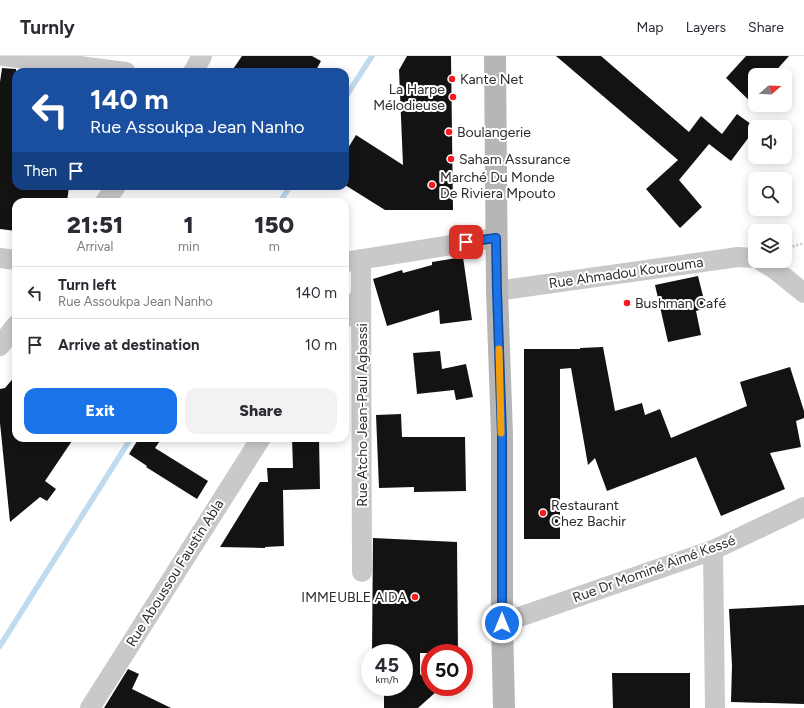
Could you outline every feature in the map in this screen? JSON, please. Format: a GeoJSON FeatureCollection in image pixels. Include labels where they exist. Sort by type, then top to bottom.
{"type":"FeatureCollection","features":[{"type":"Feature","properties":{"kind":"main road"},"geometry":{"type":"LineString","coordinates":[[495,56],[496,238],[502,435],[502,623],[504,708]]}},
{"type":"Feature","properties":{"kind":"street"},"geometry":{"type":"LineString","coordinates":[[3,56],[95,68]]}},
{"type":"Feature","properties":{"kind":"street"},"geometry":{"type":"LineString","coordinates":[[195,68],[202,56]]}},
{"type":"Feature","properties":{"kind":"street"},"geometry":{"type":"LineString","coordinates":[[353,260],[496,238]]}},
{"type":"Feature","properties":{"kind":"street","name":"Rue Ahmadou Kourouma"},"geometry":{"type":"LineString","coordinates":[[497,291],[738,257],[748,258]]}},
{"type":"Feature","properties":{"kind":"street"},"geometry":{"type":"LineString","coordinates":[[0,258],[12,260]]}},
{"type":"Feature","properties":{"kind":"street","name":"Rue Atcho Jean-Paul Agbassi"},"geometry":{"type":"LineString","coordinates":[[353,260],[361,295],[362,572]]}},
{"type":"Feature","properties":{"kind":"street"},"geometry":{"type":"LineString","coordinates":[[773,268],[804,293]]}},
{"type":"Feature","properties":{"kind":"street"},"geometry":{"type":"LineString","coordinates":[[349,312],[361,295]]}},
{"type":"Feature","properties":{"kind":"street"},"geometry":{"type":"LineString","coordinates":[[0,346],[12,330]]}},
{"type":"Feature","properties":{"kind":"street","name":"Rue Aboussou Faustin Abla"},"geometry":{"type":"LineString","coordinates":[[90,708],[258,442]]}},
{"type":"Feature","properties":{"kind":"street","name":"Rue Dr Mominé Aimé Kessé"},"geometry":{"type":"LineString","coordinates":[[502,623],[713,550],[804,507]]}},
{"type":"Feature","properties":{"kind":"street"},"geometry":{"type":"LineString","coordinates":[[713,550],[714,708]]}},
{"type":"Feature","properties":{"kind":"path"},"geometry":{"type":"LineString","coordinates":[[792,248],[804,244]]}},
{"type":"Feature","properties":{"kind":"building"},"geometry":{"type":"Polygon","coordinates":[[[242,56],[312,56],[321,61],[317,68],[234,68],[242,56]]]}},
{"type":"Feature","properties":{"kind":"building"},"geometry":{"type":"Polygon","coordinates":[[[407,56],[451,56],[453,210],[385,210],[349,188],[349,146],[356,135],[403,165],[399,70],[407,56]]]}},
{"type":"Feature","properties":{"kind":"building"},"geometry":{"type":"Polygon","coordinates":[[[556,56],[601,56],[689,132],[701,116],[722,134],[737,114],[748,122],[748,138],[731,161],[709,144],[679,180],[702,207],[680,228],[646,189],[678,160],[556,56]]]}},
{"type":"Feature","properties":{"kind":"building"},"geometry":{"type":"Polygon","coordinates":[[[746,56],[789,56],[778,68],[748,68],[748,99],[726,78],[746,56]]]}},
{"type":"Feature","properties":{"kind":"building"},"geometry":{"type":"Polygon","coordinates":[[[2,68],[12,69],[12,190],[68,190],[68,198],[12,198],[12,230],[0,229],[0,82],[2,68]]]}},
{"type":"Feature","properties":{"kind":"building"},"geometry":{"type":"Polygon","coordinates":[[[463,257],[472,320],[440,324],[439,310],[387,326],[373,279],[402,270],[403,273],[432,265],[432,262],[463,257]]]}},
{"type":"Feature","properties":{"kind":"building"},"geometry":{"type":"Polygon","coordinates":[[[698,276],[706,308],[696,311],[701,335],[668,342],[655,285],[698,276]]]}},
{"type":"Feature","properties":{"kind":"building"},"geometry":{"type":"Polygon","coordinates":[[[603,347],[615,411],[642,403],[645,415],[660,409],[671,438],[747,406],[740,382],[790,367],[804,411],[804,418],[796,421],[801,447],[770,453],[785,489],[721,516],[696,457],[607,491],[595,458],[588,465],[571,368],[560,369],[560,539],[524,539],[524,349],[580,349],[603,347]]]}},
{"type":"Feature","properties":{"kind":"building"},"geometry":{"type":"Polygon","coordinates":[[[440,351],[442,369],[466,364],[473,397],[456,400],[454,390],[417,394],[413,353],[440,351]]]}},
{"type":"Feature","properties":{"kind":"building"},"geometry":{"type":"Polygon","coordinates":[[[12,380],[12,442],[71,442],[45,481],[56,489],[47,501],[40,497],[10,522],[0,423],[0,389],[5,388],[12,380]]]}},
{"type":"Feature","properties":{"kind":"building"},"geometry":{"type":"Polygon","coordinates":[[[401,414],[402,437],[465,437],[466,491],[414,492],[414,487],[379,488],[376,415],[401,414]]]}},
{"type":"Feature","properties":{"kind":"building"},"geometry":{"type":"Polygon","coordinates":[[[136,442],[159,442],[155,448],[208,481],[197,499],[146,467],[147,466],[129,454],[136,442]]]}},
{"type":"Feature","properties":{"kind":"building"},"geometry":{"type":"Polygon","coordinates":[[[292,442],[319,442],[320,489],[283,490],[284,546],[265,548],[220,547],[260,482],[268,482],[267,468],[293,468],[292,442]]]}},
{"type":"Feature","properties":{"kind":"building","name":"IMMEUBLE AIDA"},"geometry":{"type":"Polygon","coordinates":[[[373,538],[457,542],[458,644],[421,644],[421,696],[431,696],[418,708],[384,708],[384,696],[413,696],[413,644],[372,644],[373,538]]]}},
{"type":"Feature","properties":{"kind":"building"},"geometry":{"type":"Polygon","coordinates":[[[804,605],[804,704],[731,702],[732,666],[729,609],[804,605]]]}},
{"type":"Feature","properties":{"kind":"building"},"geometry":{"type":"Polygon","coordinates":[[[128,669],[139,674],[132,689],[171,708],[104,708],[128,669]]]}},
{"type":"Feature","properties":{"kind":"building"},"geometry":{"type":"Polygon","coordinates":[[[612,673],[690,673],[690,708],[613,708],[612,673]]]}},
{"type":"Feature","properties":{"kind":"waterway"},"geometry":{"type":"LineString","coordinates":[[349,92],[372,56]]}},
{"type":"Feature","properties":{"kind":"waterway"},"geometry":{"type":"LineString","coordinates":[[282,198],[288,190]]}},
{"type":"Feature","properties":{"kind":"waterway"},"geometry":{"type":"LineString","coordinates":[[0,646],[128,442]]}},
{"type":"Feature","properties":{"kind":"slow traffic"},"geometry":{"type":"LineString","coordinates":[[499,349],[501,433]]}},
{"type":"Feature","properties":{"kind":"place","name":"Kante Net"},"geometry":{"type":"Point","coordinates":[452,79]}},
{"type":"Feature","properties":{"kind":"place","name":"La Harpe Mélodieuse"},"geometry":{"type":"Point","coordinates":[453,97]}},
{"type":"Feature","properties":{"kind":"place","name":"Boulangerie"},"geometry":{"type":"Point","coordinates":[449,132]}},
{"type":"Feature","properties":{"kind":"place","name":"Saham Assurance"},"geometry":{"type":"Point","coordinates":[451,159]}},
{"type":"Feature","properties":{"kind":"place","name":"Marché Du Monde De Riviera Mpouto"},"geometry":{"type":"Point","coordinates":[432,185]}},
{"type":"Feature","properties":{"kind":"place","name":"Bushman Café"},"geometry":{"type":"Point","coordinates":[627,303]}},
{"type":"Feature","properties":{"kind":"place","name":"Restaurant Chez Bachir"},"geometry":{"type":"Point","coordinates":[543,513]}},
{"type":"Feature","properties":{"kind":"place","name":"IMMEUBLE AIDA"},"geometry":{"type":"Point","coordinates":[415,597]}},
{"type":"Feature","properties":{"kind":"route"},"geometry":{"type":"LineString","coordinates":[[466,242],[496,238],[502,435],[502,623]]}}]}
